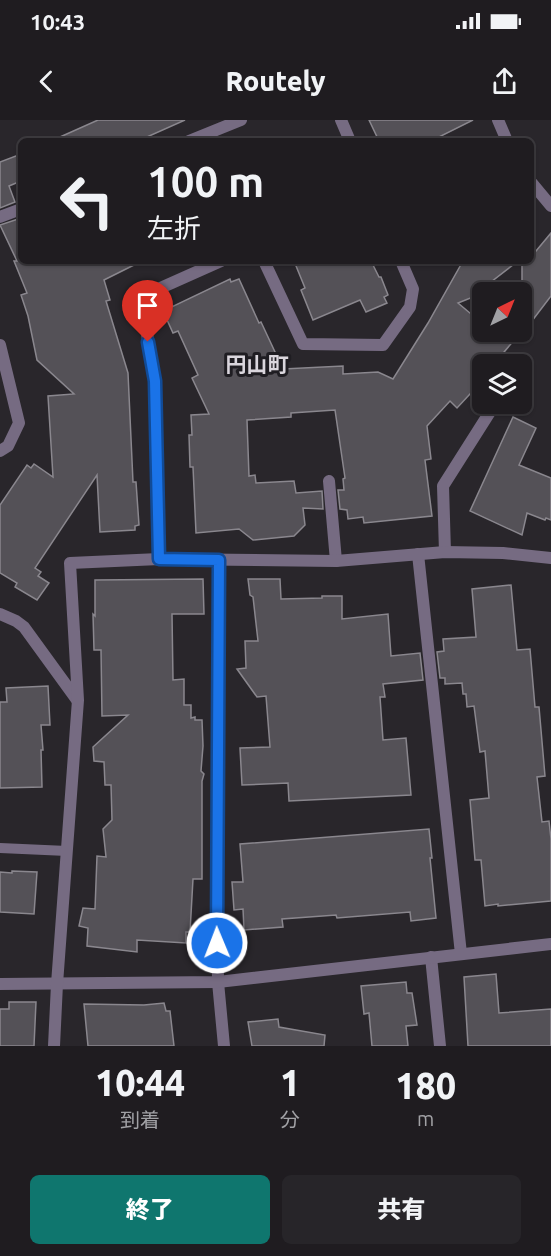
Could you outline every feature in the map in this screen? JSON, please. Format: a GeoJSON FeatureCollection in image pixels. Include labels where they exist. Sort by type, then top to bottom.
{"type":"FeatureCollection","features":[{"type":"Feature","properties":{"kind":"street"},"geometry":{"type":"LineString","coordinates":[[196,138],[241,120]]}},
{"type":"Feature","properties":{"kind":"street"},"geometry":{"type":"LineString","coordinates":[[341,120],[349,138]]}},
{"type":"Feature","properties":{"kind":"street"},"geometry":{"type":"LineString","coordinates":[[498,120],[506,138]]}},
{"type":"Feature","properties":{"kind":"street"},"geometry":{"type":"LineString","coordinates":[[534,186],[551,206]]}},
{"type":"Feature","properties":{"kind":"street"},"geometry":{"type":"LineString","coordinates":[[0,217],[18,210]]}},
{"type":"Feature","properties":{"kind":"street"},"geometry":{"type":"LineString","coordinates":[[159,559],[155,381],[145,322],[147,294],[213,264]]}},
{"type":"Feature","properties":{"kind":"street"},"geometry":{"type":"LineString","coordinates":[[265,264],[303,344],[383,345],[410,307],[413,289],[402,264]]}},
{"type":"Feature","properties":{"kind":"street"},"geometry":{"type":"LineString","coordinates":[[0,345],[19,423],[8,446],[0,451]]}},
{"type":"Feature","properties":{"kind":"street"},"geometry":{"type":"LineString","coordinates":[[445,552],[443,486],[489,414]]}},
{"type":"Feature","properties":{"kind":"street"},"geometry":{"type":"LineString","coordinates":[[329,481],[336,561]]}},
{"type":"Feature","properties":{"kind":"street"},"geometry":{"type":"LineString","coordinates":[[54,1046],[78,700],[70,563],[159,559],[336,561],[445,552],[503,553],[551,558]]}},
{"type":"Feature","properties":{"kind":"street"},"geometry":{"type":"LineString","coordinates":[[418,554],[461,954]]}},
{"type":"Feature","properties":{"kind":"street"},"geometry":{"type":"LineString","coordinates":[[219,560],[218,982],[224,1046]]}},
{"type":"Feature","properties":{"kind":"street"},"geometry":{"type":"LineString","coordinates":[[0,614],[24,627],[78,700]]}},
{"type":"Feature","properties":{"kind":"street"},"geometry":{"type":"LineString","coordinates":[[0,984],[218,982],[551,944]]}},
{"type":"Feature","properties":{"kind":"street"},"geometry":{"type":"LineString","coordinates":[[431,957],[440,1046]]}},
{"type":"Feature","properties":{"kind":"lane"},"geometry":{"type":"LineString","coordinates":[[0,848],[67,851]]}},
{"type":"Feature","properties":{"kind":"building"},"geometry":{"type":"Polygon","coordinates":[[[98,120],[185,120],[145,138],[58,138],[98,120]]]}},
{"type":"Feature","properties":{"kind":"building"},"geometry":{"type":"Polygon","coordinates":[[[369,120],[473,120],[437,138],[378,138],[369,120]]]}},
{"type":"Feature","properties":{"kind":"building"},"geometry":{"type":"Polygon","coordinates":[[[18,155],[18,182],[9,186],[15,202],[0,208],[0,162],[18,155]]]}},
{"type":"Feature","properties":{"kind":"building"},"geometry":{"type":"Polygon","coordinates":[[[18,219],[18,264],[136,264],[104,280],[110,300],[106,301],[128,373],[133,482],[136,482],[139,525],[135,526],[135,530],[100,532],[97,475],[35,568],[41,572],[38,576],[49,583],[37,600],[15,587],[17,583],[0,573],[0,505],[27,465],[31,468],[34,464],[53,477],[48,396],[74,394],[37,360],[21,295],[27,293],[14,261],[17,261],[0,225],[18,219]]]}},
{"type":"Feature","properties":{"kind":"building"},"geometry":{"type":"Polygon","coordinates":[[[551,233],[551,296],[532,321],[532,282],[522,282],[522,264],[534,264],[534,253],[551,233]]]}},
{"type":"Feature","properties":{"kind":"building"},"geometry":{"type":"Polygon","coordinates":[[[295,264],[372,264],[388,295],[384,297],[387,303],[366,312],[360,300],[313,320],[301,290],[305,288],[295,264]]]}},
{"type":"Feature","properties":{"kind":"building"},"geometry":{"type":"Polygon","coordinates":[[[461,264],[514,264],[491,282],[472,282],[472,297],[458,303],[472,315],[472,342],[513,342],[502,354],[472,354],[472,392],[457,408],[450,401],[427,426],[431,459],[425,460],[432,516],[364,523],[363,517],[348,519],[347,510],[340,509],[338,490],[344,490],[343,479],[345,478],[335,410],[291,413],[291,417],[247,420],[249,476],[255,475],[256,483],[294,481],[296,493],[322,491],[323,509],[303,508],[305,525],[294,536],[253,540],[239,529],[196,533],[193,467],[190,467],[191,415],[209,414],[192,378],[198,375],[178,331],[173,333],[163,311],[230,279],[231,282],[239,279],[283,369],[343,366],[343,374],[378,372],[393,379],[461,264]]]}},
{"type":"Feature","properties":{"kind":"building"},"geometry":{"type":"Polygon","coordinates":[[[513,417],[536,428],[519,465],[551,478],[551,520],[527,513],[522,535],[470,511],[513,417]]]}},
{"type":"Feature","properties":{"kind":"building"},"geometry":{"type":"Polygon","coordinates":[[[203,579],[204,614],[172,614],[173,680],[184,679],[184,705],[191,705],[191,718],[202,720],[201,771],[204,774],[202,781],[202,879],[193,879],[190,932],[186,932],[186,943],[137,940],[137,952],[87,946],[88,928],[79,926],[83,908],[95,909],[97,856],[106,857],[103,829],[112,820],[111,785],[105,785],[104,762],[94,761],[93,747],[128,715],[102,716],[101,650],[94,650],[95,580],[203,579]]]}},
{"type":"Feature","properties":{"kind":"building"},"geometry":{"type":"Polygon","coordinates":[[[248,579],[280,579],[281,599],[342,596],[342,619],[388,614],[391,656],[420,653],[423,680],[383,684],[385,697],[380,697],[383,740],[406,738],[411,795],[289,801],[288,783],[242,785],[240,748],[270,747],[266,696],[257,697],[237,669],[246,668],[245,641],[258,641],[253,597],[250,595],[248,579]]]}},
{"type":"Feature","properties":{"kind":"building"},"geometry":{"type":"Polygon","coordinates":[[[511,585],[517,650],[530,649],[535,707],[539,707],[545,776],[537,777],[542,822],[549,821],[551,901],[485,906],[481,860],[475,860],[470,800],[489,798],[485,751],[480,752],[474,706],[467,707],[462,683],[445,684],[445,678],[440,678],[437,652],[444,651],[443,639],[476,637],[472,589],[511,585]]]}},
{"type":"Feature","properties":{"kind":"building"},"geometry":{"type":"Polygon","coordinates":[[[48,686],[50,725],[41,725],[42,787],[0,788],[0,702],[7,702],[6,688],[48,686]]]}},
{"type":"Feature","properties":{"kind":"building"},"geometry":{"type":"Polygon","coordinates":[[[429,829],[436,918],[411,921],[410,912],[337,918],[336,915],[282,919],[283,927],[244,930],[243,909],[234,910],[232,882],[243,882],[240,844],[429,829]]]}},
{"type":"Feature","properties":{"kind":"building"},"geometry":{"type":"Polygon","coordinates":[[[12,871],[37,872],[34,914],[0,912],[0,872],[12,873],[12,871]]]}},
{"type":"Feature","properties":{"kind":"building"},"geometry":{"type":"Polygon","coordinates":[[[496,974],[499,1013],[551,1009],[551,1046],[468,1046],[464,977],[496,974]]]}},
{"type":"Feature","properties":{"kind":"building"},"geometry":{"type":"Polygon","coordinates":[[[406,982],[407,993],[412,993],[417,1025],[406,1026],[408,1046],[372,1046],[369,1013],[364,1014],[361,986],[406,982]]]}},
{"type":"Feature","properties":{"kind":"building"},"geometry":{"type":"Polygon","coordinates":[[[9,1002],[36,1002],[34,1046],[0,1046],[0,1009],[9,1009],[9,1002]]]}},
{"type":"Feature","properties":{"kind":"building"},"geometry":{"type":"Polygon","coordinates":[[[164,1003],[166,1011],[170,1011],[174,1046],[88,1046],[84,1004],[164,1003]]]}},
{"type":"Feature","properties":{"kind":"building"},"geometry":{"type":"Polygon","coordinates":[[[278,1019],[279,1027],[325,1035],[324,1046],[252,1046],[248,1022],[278,1019]]]}},
{"type":"Feature","properties":{"kind":"district","name":"円山町"},"geometry":{"type":"Point","coordinates":[257,364]}},
{"type":"Feature","properties":{"kind":"route"},"geometry":{"type":"LineString","coordinates":[[148,342],[155,381],[159,559],[219,560],[217,943]]}}]}
